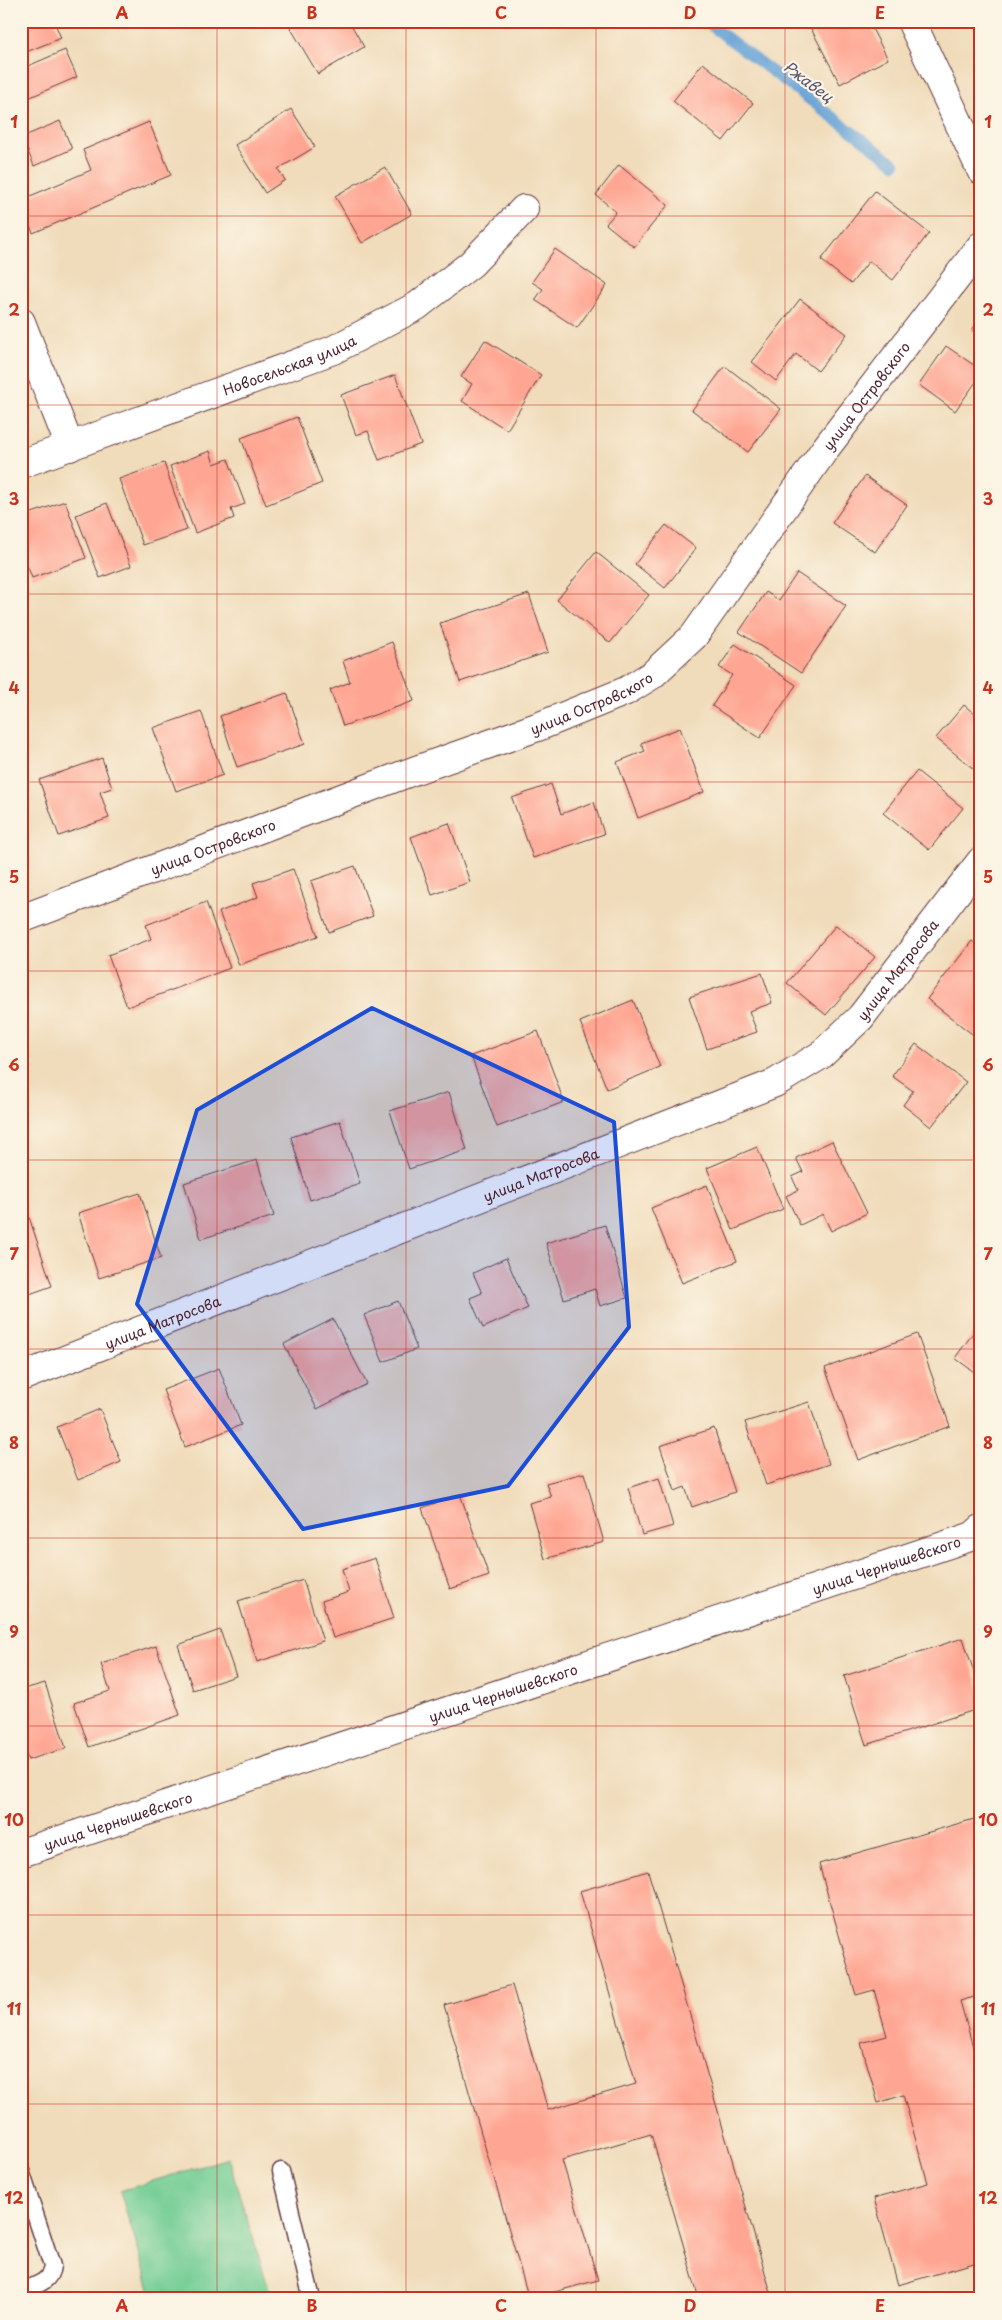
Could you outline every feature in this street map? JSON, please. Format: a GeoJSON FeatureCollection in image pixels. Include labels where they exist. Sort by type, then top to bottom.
{"type":"FeatureCollection","features":[{"type":"Feature","properties":{"kind":"street"},"geometry":{"type":"LineString","coordinates":[[911,21],[981,170]]}},
{"type":"Feature","properties":{"kind":"street","name":"Новосельская улица"},"geometry":{"type":"LineString","coordinates":[[21,464],[248,383],[333,350],[417,306],[471,264],[524,210]]}},
{"type":"Feature","properties":{"kind":"street","name":"улица Островского"},"geometry":{"type":"LineString","coordinates":[[21,919],[406,774],[540,726],[626,691],[652,675],[694,636],[824,449],[981,246]]}},
{"type":"Feature","properties":{"kind":"street"},"geometry":{"type":"LineString","coordinates":[[21,322],[70,447]]}},
{"type":"Feature","properties":{"kind":"street","name":"улица Матросова"},"geometry":{"type":"LineString","coordinates":[[21,1376],[775,1083],[821,1055],[861,1017],[981,861]]}},
{"type":"Feature","properties":{"kind":"street","name":"улица Чернышевского"},"geometry":{"type":"LineString","coordinates":[[21,1853],[978,1538]]}},
{"type":"Feature","properties":{"kind":"lane"},"geometry":{"type":"LineString","coordinates":[[21,2171],[52,2266],[51,2274],[45,2282],[21,2291]]}},
{"type":"Feature","properties":{"kind":"lane"},"geometry":{"type":"LineString","coordinates":[[281,2171],[312,2299]]}},
{"type":"Feature","properties":{"kind":"highlighted area"},"geometry":{"type":"Polygon","coordinates":[[[372,1008],[614,1122],[629,1327],[508,1486],[303,1529],[137,1304],[197,1110],[372,1008]]]}},
{"type":"Feature","properties":{"kind":"green space"},"geometry":{"type":"Polygon","coordinates":[[[228,2158],[272,2299],[153,2299],[120,2191],[228,2158]]]}},
{"type":"Feature","properties":{"kind":"building"},"geometry":{"type":"Polygon","coordinates":[[[21,21],[54,21],[61,38],[21,54],[21,21]]]}},
{"type":"Feature","properties":{"kind":"building"},"geometry":{"type":"Polygon","coordinates":[[[299,21],[349,21],[364,47],[318,74],[290,27],[299,21]]]}},
{"type":"Feature","properties":{"kind":"building"},"geometry":{"type":"Polygon","coordinates":[[[807,21],[868,21],[888,59],[840,84],[807,21]]]}},
{"type":"Feature","properties":{"kind":"building"},"geometry":{"type":"Polygon","coordinates":[[[65,50],[77,77],[21,101],[21,69],[65,50]]]}},
{"type":"Feature","properties":{"kind":"building"},"geometry":{"type":"Polygon","coordinates":[[[703,63],[753,103],[723,141],[673,101],[703,63]]]}},
{"type":"Feature","properties":{"kind":"building"},"geometry":{"type":"Polygon","coordinates":[[[291,109],[315,147],[278,169],[285,180],[265,193],[235,145],[291,109]]]}},
{"type":"Feature","properties":{"kind":"building"},"geometry":{"type":"Polygon","coordinates":[[[60,121],[72,149],[34,166],[22,137],[60,121]]]}},
{"type":"Feature","properties":{"kind":"building"},"geometry":{"type":"Polygon","coordinates":[[[149,122],[171,175],[33,233],[21,207],[21,200],[91,170],[83,150],[149,122]]]}},
{"type":"Feature","properties":{"kind":"building"},"geometry":{"type":"Polygon","coordinates":[[[619,165],[668,205],[634,247],[606,224],[616,212],[596,195],[619,165]]]}},
{"type":"Feature","properties":{"kind":"building"},"geometry":{"type":"Polygon","coordinates":[[[385,167],[412,214],[362,243],[335,196],[385,167]]]}},
{"type":"Feature","properties":{"kind":"building"},"geometry":{"type":"Polygon","coordinates":[[[875,191],[929,233],[893,280],[869,261],[851,284],[821,260],[875,191]]]}},
{"type":"Feature","properties":{"kind":"building"},"geometry":{"type":"Polygon","coordinates":[[[555,249],[607,285],[577,328],[535,300],[543,289],[532,282],[555,249]]]}},
{"type":"Feature","properties":{"kind":"building"},"geometry":{"type":"Polygon","coordinates":[[[800,299],[847,334],[818,371],[796,354],[776,381],[752,362],[800,299]]]}},
{"type":"Feature","properties":{"kind":"building"},"geometry":{"type":"Polygon","coordinates":[[[981,317],[981,336],[972,330],[981,317]]]}},
{"type":"Feature","properties":{"kind":"building"},"geometry":{"type":"Polygon","coordinates":[[[485,340],[541,375],[507,430],[462,401],[472,384],[461,377],[485,340]]]}},
{"type":"Feature","properties":{"kind":"building"},"geometry":{"type":"Polygon","coordinates":[[[981,343],[981,356],[974,351],[981,343]]]}},
{"type":"Feature","properties":{"kind":"building"},"geometry":{"type":"Polygon","coordinates":[[[946,346],[981,370],[981,375],[955,411],[919,385],[946,346]]]}},
{"type":"Feature","properties":{"kind":"building"},"geometry":{"type":"Polygon","coordinates":[[[725,366],[781,409],[748,452],[692,410],[725,366]]]}},
{"type":"Feature","properties":{"kind":"building"},"geometry":{"type":"Polygon","coordinates":[[[395,375],[421,444],[379,460],[368,431],[356,435],[341,395],[395,375]]]}},
{"type":"Feature","properties":{"kind":"building"},"geometry":{"type":"Polygon","coordinates":[[[297,417],[322,483],[266,505],[241,438],[297,417]]]}},
{"type":"Feature","properties":{"kind":"building"},"geometry":{"type":"Polygon","coordinates":[[[210,451],[214,464],[228,459],[245,504],[231,509],[234,518],[195,533],[170,466],[210,451]]]}},
{"type":"Feature","properties":{"kind":"building"},"geometry":{"type":"Polygon","coordinates":[[[164,463],[187,530],[143,545],[119,479],[164,463]]]}},
{"type":"Feature","properties":{"kind":"building"},"geometry":{"type":"Polygon","coordinates":[[[865,476],[907,505],[875,552],[832,523],[865,476]]]}},
{"type":"Feature","properties":{"kind":"building"},"geometry":{"type":"Polygon","coordinates":[[[65,501],[86,558],[32,578],[21,549],[21,517],[65,501]]]}},
{"type":"Feature","properties":{"kind":"building"},"geometry":{"type":"Polygon","coordinates":[[[107,503],[131,566],[100,578],[76,515],[107,503]]]}},
{"type":"Feature","properties":{"kind":"building"},"geometry":{"type":"Polygon","coordinates":[[[666,525],[696,548],[665,588],[635,564],[666,525]]]}},
{"type":"Feature","properties":{"kind":"building"},"geometry":{"type":"Polygon","coordinates":[[[596,552],[649,595],[610,643],[557,600],[596,552]]]}},
{"type":"Feature","properties":{"kind":"building"},"geometry":{"type":"Polygon","coordinates":[[[797,573],[846,606],[801,673],[739,632],[766,592],[779,600],[797,573]]]}},
{"type":"Feature","properties":{"kind":"building"},"geometry":{"type":"Polygon","coordinates":[[[529,594],[548,652],[460,682],[440,623],[529,594]]]}},
{"type":"Feature","properties":{"kind":"building"},"geometry":{"type":"Polygon","coordinates":[[[392,642],[414,701],[343,726],[330,690],[350,682],[343,661],[392,642]]]}},
{"type":"Feature","properties":{"kind":"building"},"geometry":{"type":"Polygon","coordinates":[[[735,644],[796,685],[760,738],[712,706],[732,675],[719,667],[735,644]]]}},
{"type":"Feature","properties":{"kind":"building"},"geometry":{"type":"Polygon","coordinates":[[[287,693],[305,744],[237,767],[220,716],[287,693]]]}},
{"type":"Feature","properties":{"kind":"building"},"geometry":{"type":"Polygon","coordinates":[[[964,705],[981,719],[981,775],[936,738],[964,705]]]}},
{"type":"Feature","properties":{"kind":"building"},"geometry":{"type":"Polygon","coordinates":[[[201,711],[223,775],[176,791],[153,728],[201,711]]]}},
{"type":"Feature","properties":{"kind":"building"},"geometry":{"type":"Polygon","coordinates":[[[680,728],[704,792],[638,818],[617,762],[645,751],[641,743],[680,728]]]}},
{"type":"Feature","properties":{"kind":"building"},"geometry":{"type":"Polygon","coordinates":[[[102,758],[112,788],[100,792],[109,818],[59,836],[39,780],[102,758]]]}},
{"type":"Feature","properties":{"kind":"building"},"geometry":{"type":"Polygon","coordinates":[[[917,771],[963,808],[929,850],[883,813],[917,771]]]}},
{"type":"Feature","properties":{"kind":"building"},"geometry":{"type":"Polygon","coordinates":[[[551,784],[561,814],[594,802],[604,834],[533,858],[512,798],[551,784]]]}},
{"type":"Feature","properties":{"kind":"building"},"geometry":{"type":"Polygon","coordinates":[[[449,823],[470,882],[432,895],[411,837],[449,823]]]}},
{"type":"Feature","properties":{"kind":"building"},"geometry":{"type":"Polygon","coordinates":[[[355,866],[373,916],[329,932],[311,881],[355,866]]]}},
{"type":"Feature","properties":{"kind":"building"},"geometry":{"type":"Polygon","coordinates":[[[293,869],[318,936],[239,965],[219,912],[258,897],[253,883],[293,869]]]}},
{"type":"Feature","properties":{"kind":"building"},"geometry":{"type":"Polygon","coordinates":[[[206,902],[230,968],[127,1007],[108,955],[151,939],[146,925],[206,902]]]}},
{"type":"Feature","properties":{"kind":"building"},"geometry":{"type":"Polygon","coordinates":[[[836,925],[875,957],[826,1015],[787,983],[836,925]]]}},
{"type":"Feature","properties":{"kind":"building"},"geometry":{"type":"Polygon","coordinates":[[[972,941],[981,948],[981,1041],[927,999],[972,941]]]}},
{"type":"Feature","properties":{"kind":"building"},"geometry":{"type":"Polygon","coordinates":[[[762,973],[772,1003],[749,1011],[757,1032],[707,1049],[689,997],[762,973]]]}},
{"type":"Feature","properties":{"kind":"building"},"geometry":{"type":"Polygon","coordinates":[[[633,1000],[660,1067],[607,1089],[580,1022],[633,1000]]]}},
{"type":"Feature","properties":{"kind":"building"},"geometry":{"type":"Polygon","coordinates":[[[538,1031],[564,1102],[497,1127],[471,1056],[538,1031]]]}},
{"type":"Feature","properties":{"kind":"building"},"geometry":{"type":"Polygon","coordinates":[[[916,1044],[966,1082],[931,1127],[903,1105],[913,1091],[892,1076],[916,1044]]]}},
{"type":"Feature","properties":{"kind":"building"},"geometry":{"type":"Polygon","coordinates":[[[449,1092],[467,1150],[409,1169],[390,1111],[449,1092]]]}},
{"type":"Feature","properties":{"kind":"building"},"geometry":{"type":"Polygon","coordinates":[[[340,1121],[360,1184],[310,1200],[291,1137],[340,1121]]]}},
{"type":"Feature","properties":{"kind":"building"},"geometry":{"type":"Polygon","coordinates":[[[832,1141],[867,1213],[831,1231],[823,1214],[800,1225],[786,1196],[798,1190],[792,1177],[803,1172],[796,1158],[832,1141]]]}},
{"type":"Feature","properties":{"kind":"building"},"geometry":{"type":"Polygon","coordinates":[[[757,1147],[783,1209],[733,1230],[707,1168],[757,1147]]]}},
{"type":"Feature","properties":{"kind":"building"},"geometry":{"type":"Polygon","coordinates":[[[257,1160],[274,1216],[201,1239],[184,1183],[257,1160]]]}},
{"type":"Feature","properties":{"kind":"building"},"geometry":{"type":"Polygon","coordinates":[[[707,1185],[737,1261],[682,1283],[651,1208],[707,1185]]]}},
{"type":"Feature","properties":{"kind":"building"},"geometry":{"type":"Polygon","coordinates":[[[140,1193],[161,1258],[99,1278],[78,1213],[140,1193]]]}},
{"type":"Feature","properties":{"kind":"building"},"geometry":{"type":"Polygon","coordinates":[[[23,1199],[52,1286],[21,1297],[21,1200],[23,1199]]]}},
{"type":"Feature","properties":{"kind":"building"},"geometry":{"type":"Polygon","coordinates":[[[605,1225],[627,1298],[600,1306],[595,1289],[564,1299],[546,1243],[605,1225]]]}},
{"type":"Feature","properties":{"kind":"building"},"geometry":{"type":"Polygon","coordinates":[[[506,1258],[528,1308],[483,1328],[470,1298],[482,1293],[473,1273],[506,1258]]]}},
{"type":"Feature","properties":{"kind":"building"},"geometry":{"type":"Polygon","coordinates":[[[398,1301],[417,1349],[383,1362],[364,1315],[398,1301]]]}},
{"type":"Feature","properties":{"kind":"building"},"geometry":{"type":"Polygon","coordinates":[[[333,1319],[367,1384],[317,1409],[284,1344],[333,1319]]]}},
{"type":"Feature","properties":{"kind":"building"},"geometry":{"type":"Polygon","coordinates":[[[981,1322],[981,1377],[955,1358],[981,1322]]]}},
{"type":"Feature","properties":{"kind":"building"},"geometry":{"type":"Polygon","coordinates":[[[917,1334],[950,1426],[858,1460],[825,1368],[917,1334]]]}},
{"type":"Feature","properties":{"kind":"building"},"geometry":{"type":"Polygon","coordinates":[[[219,1368],[241,1425],[185,1447],[163,1390],[219,1368]]]}},
{"type":"Feature","properties":{"kind":"building"},"geometry":{"type":"Polygon","coordinates":[[[809,1402],[829,1464],[766,1485],[745,1422],[809,1402]]]}},
{"type":"Feature","properties":{"kind":"building"},"geometry":{"type":"Polygon","coordinates":[[[100,1409],[121,1462],[78,1480],[57,1427],[100,1409]]]}},
{"type":"Feature","properties":{"kind":"building"},"geometry":{"type":"Polygon","coordinates":[[[714,1428],[735,1492],[692,1507],[685,1487],[675,1491],[660,1446],[714,1428]]]}},
{"type":"Feature","properties":{"kind":"building"},"geometry":{"type":"Polygon","coordinates":[[[584,1473],[604,1542],[545,1559],[529,1503],[551,1497],[546,1483],[584,1473]]]}},
{"type":"Feature","properties":{"kind":"building"},"geometry":{"type":"Polygon","coordinates":[[[659,1478],[673,1526],[642,1535],[628,1488],[659,1478]]]}},
{"type":"Feature","properties":{"kind":"building"},"geometry":{"type":"Polygon","coordinates":[[[460,1494],[489,1576],[450,1589],[422,1508],[460,1494]]]}},
{"type":"Feature","properties":{"kind":"building"},"geometry":{"type":"Polygon","coordinates":[[[375,1558],[394,1618],[333,1638],[322,1601],[349,1592],[342,1569],[375,1558]]]}},
{"type":"Feature","properties":{"kind":"building"},"geometry":{"type":"Polygon","coordinates":[[[303,1580],[323,1641],[257,1662],[238,1601],[303,1580]]]}},
{"type":"Feature","properties":{"kind":"building"},"geometry":{"type":"Polygon","coordinates":[[[220,1630],[236,1676],[193,1690],[178,1645],[220,1630]]]}},
{"type":"Feature","properties":{"kind":"building"},"geometry":{"type":"Polygon","coordinates":[[[963,1638],[981,1694],[981,1708],[866,1745],[844,1676],[963,1638]]]}},
{"type":"Feature","properties":{"kind":"building"},"geometry":{"type":"Polygon","coordinates":[[[156,1646],[180,1715],[89,1747],[74,1703],[110,1691],[101,1664],[156,1646]]]}},
{"type":"Feature","properties":{"kind":"building"},"geometry":{"type":"Polygon","coordinates":[[[45,1683],[66,1748],[28,1760],[21,1739],[21,1690],[45,1683]]]}},
{"type":"Feature","properties":{"kind":"building"},"geometry":{"type":"Polygon","coordinates":[[[981,1817],[981,1995],[960,2001],[981,2075],[981,2261],[898,2285],[874,2198],[928,2183],[903,2095],[878,2103],[861,2043],[887,2036],[874,1990],[856,1995],[819,1864],[981,1817]]]}},
{"type":"Feature","properties":{"kind":"building"},"geometry":{"type":"Polygon","coordinates":[[[648,1871],[771,2293],[753,2299],[699,2299],[651,2134],[562,2160],[598,2280],[529,2299],[444,2005],[512,1985],[548,2110],[636,2084],[580,1891],[648,1871]]]}},
{"type":"Feature","properties":{"kind":"waterway","name":"Ржавец"},"geometry":{"type":"LineString","coordinates":[[705,21],[895,164]]}}]}
